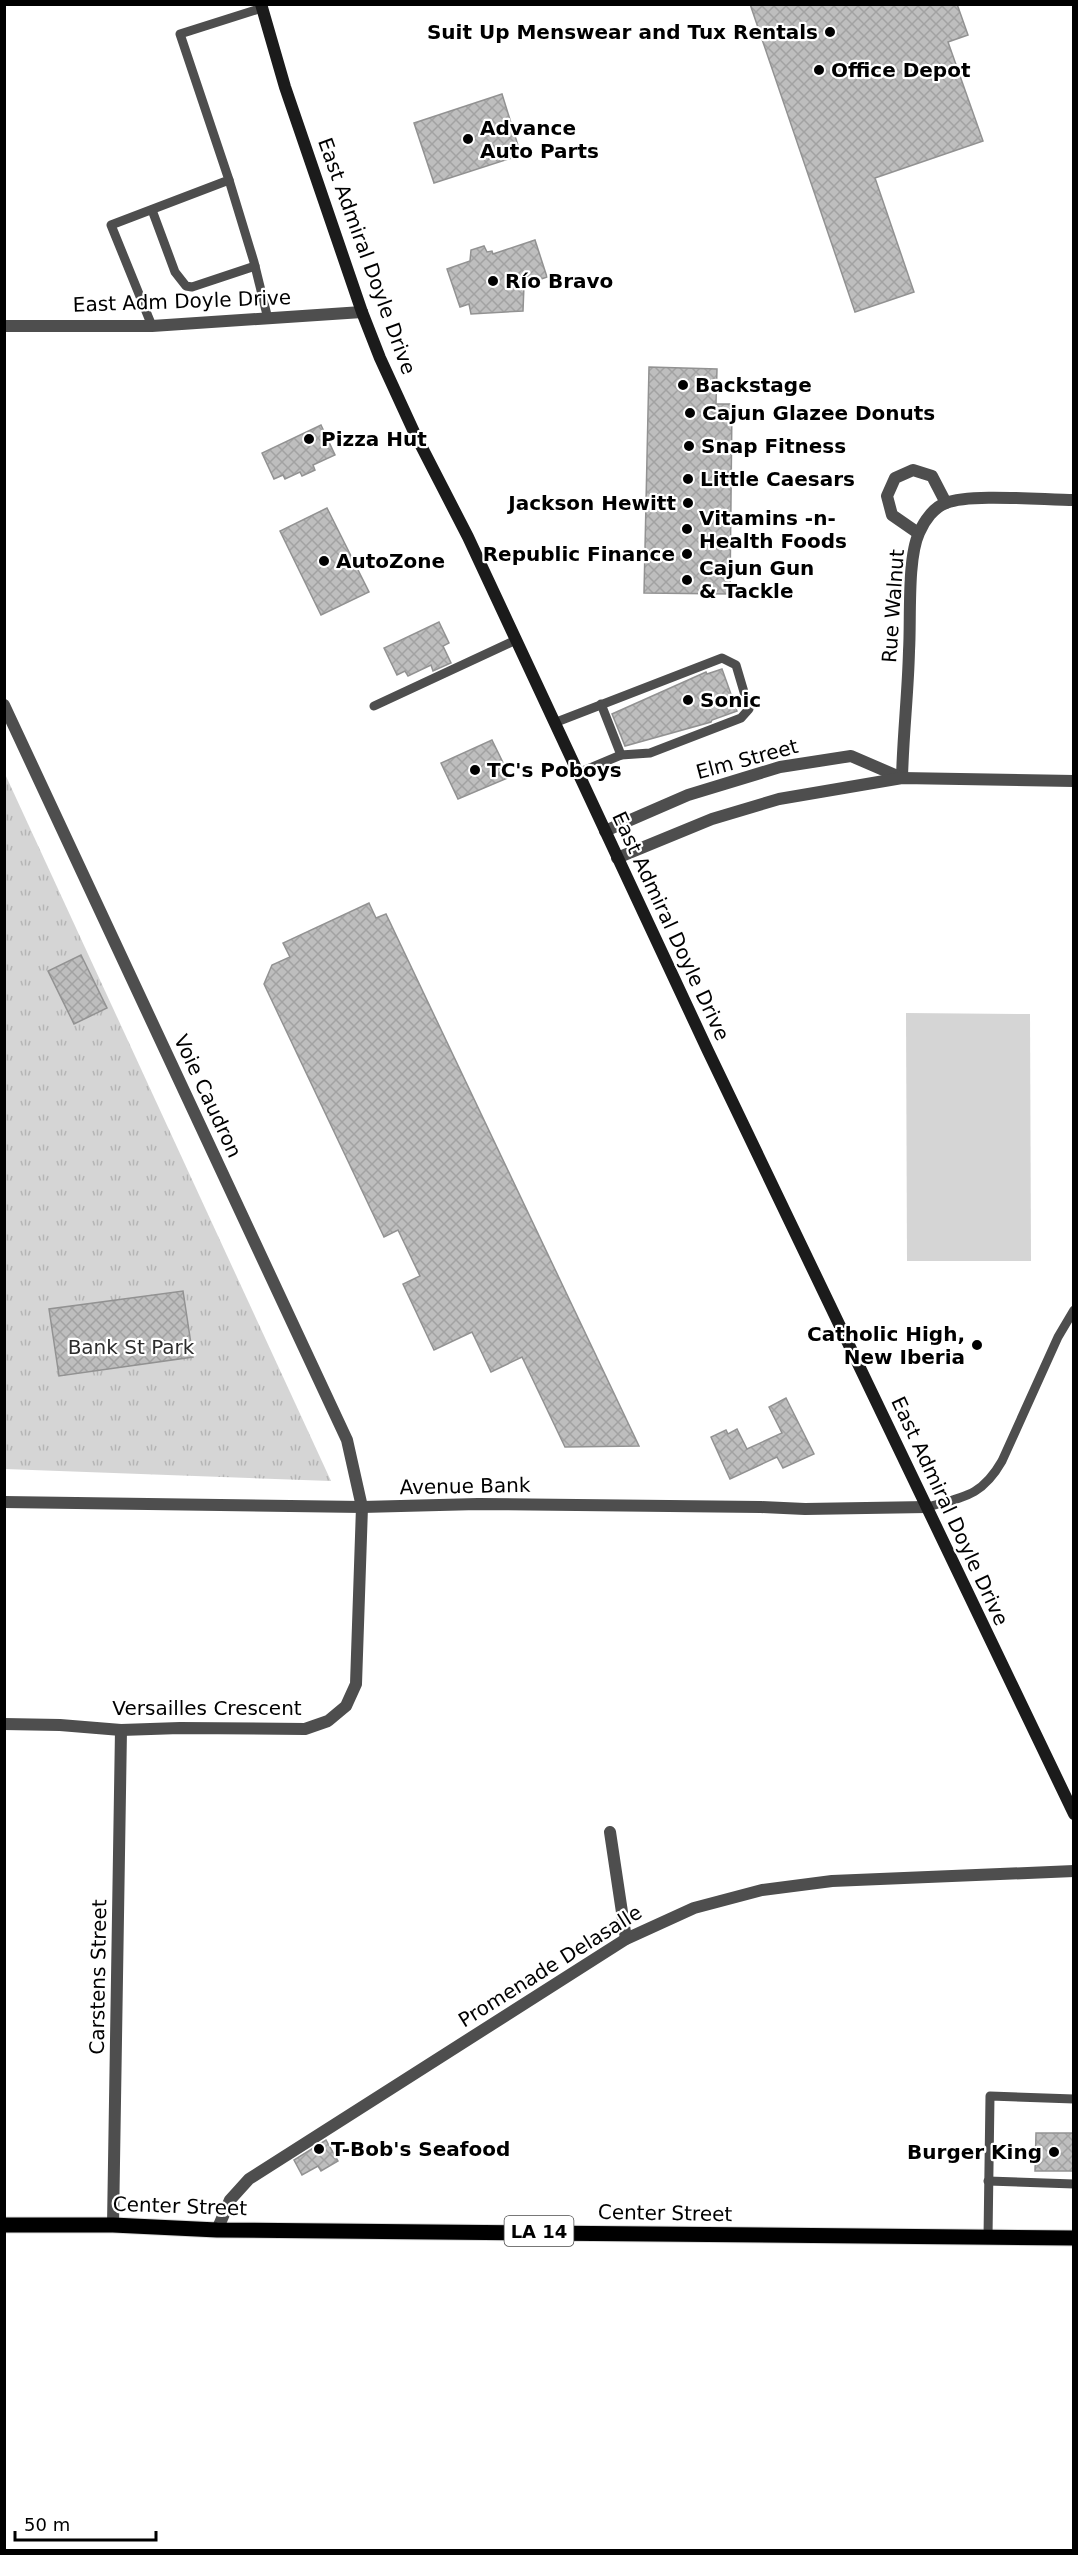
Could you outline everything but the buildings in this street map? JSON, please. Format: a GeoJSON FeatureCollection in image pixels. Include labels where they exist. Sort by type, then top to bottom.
{"type":"FeatureCollection","features":[{"type":"Feature","properties":{"kind":"main road","name":"East Admiral Doyle Drive"},"geometry":{"type":"LineString","coordinates":[[261,6],[285,87],[362,312],[414,432],[468,537],[617,858],[1074,1814]]}},
{"type":"Feature","properties":{"kind":"main road","name":"Center Street"},"geometry":{"type":"LineString","coordinates":[[4,2225],[113,2225],[217,2230],[1074,2238]]}},
{"type":"Feature","properties":{"kind":"street","name":"East Adm Doyle Drive"},"geometry":{"type":"LineString","coordinates":[[4,326],[152,326],[362,312]]}},
{"type":"Feature","properties":{"kind":"street"},"geometry":{"type":"LineString","coordinates":[[918,533],[892,515],[887,496],[895,478],[913,470],[932,476],[946,502],[969,499],[1074,500]]}},
{"type":"Feature","properties":{"kind":"street","name":"Rue Walnut"},"geometry":{"type":"LineString","coordinates":[[902,778],[913,561],[918,533],[932,513],[946,502]]}},
{"type":"Feature","properties":{"kind":"street","name":"Voie Caudron"},"geometry":{"type":"LineString","coordinates":[[4,705],[347,1440],[362,1507]]}},
{"type":"Feature","properties":{"kind":"street","name":"Elm Street"},"geometry":{"type":"LineString","coordinates":[[605,831],[688,795],[780,767],[851,756],[902,778]]}},
{"type":"Feature","properties":{"kind":"street","name":"Elm Street"},"geometry":{"type":"LineString","coordinates":[[617,858],[712,819],[779,799],[902,778],[1074,781]]}},
{"type":"Feature","properties":{"kind":"street","name":"Avenue Bank"},"geometry":{"type":"LineString","coordinates":[[4,1502],[362,1507],[478,1504],[805,1509],[927,1507]]}},
{"type":"Feature","properties":{"kind":"street","name":"Versailles Crescent"},"geometry":{"type":"LineString","coordinates":[[4,1724],[60,1725],[121,1730],[305,1729],[328,1721],[346,1706],[356,1684],[362,1507]]}},
{"type":"Feature","properties":{"kind":"street","name":"Carstens Street"},"geometry":{"type":"LineString","coordinates":[[113,2225],[121,1730]]}},
{"type":"Feature","properties":{"kind":"street"},"geometry":{"type":"LineString","coordinates":[[610,1832],[626,1939]]}},
{"type":"Feature","properties":{"kind":"street","name":"Promenade Delasalle"},"geometry":{"type":"LineString","coordinates":[[217,2230],[230,2200],[249,2179],[626,1939],[672,1916],[762,1890],[832,1881],[1074,1871]]}},
{"type":"Feature","properties":{"kind":"lane"},"geometry":{"type":"LineString","coordinates":[[261,6],[180,34],[229,180],[255,266],[268,319]]}},
{"type":"Feature","properties":{"kind":"lane"},"geometry":{"type":"LineString","coordinates":[[152,326],[111,225],[229,180]]}},
{"type":"Feature","properties":{"kind":"lane"},"geometry":{"type":"LineString","coordinates":[[152,210],[175,272],[186,286],[192,287],[255,266]]}},
{"type":"Feature","properties":{"kind":"lane"},"geometry":{"type":"LineString","coordinates":[[374,706],[516,640]]}},
{"type":"Feature","properties":{"kind":"lane"},"geometry":{"type":"LineString","coordinates":[[554,723],[722,658],[736,664],[749,709],[741,718],[650,753],[621,755],[578,773]]}},
{"type":"Feature","properties":{"kind":"lane"},"geometry":{"type":"LineString","coordinates":[[601,704],[621,755]]}},
{"type":"Feature","properties":{"kind":"lane"},"geometry":{"type":"LineString","coordinates":[[927,1507],[970,1495],[992,1479],[1058,1337],[1074,1310]]}},
{"type":"Feature","properties":{"kind":"lane"},"geometry":{"type":"LineString","coordinates":[[988,2237],[990,2096],[1074,2099]]}},
{"type":"Feature","properties":{"kind":"lane"},"geometry":{"type":"LineString","coordinates":[[988,2181],[1074,2184]]}},
{"type":"Feature","properties":{"kind":"green space","name":"Bank St Park"},"geometry":{"type":"Polygon","coordinates":[[[5,774],[331,1481],[5,1469],[5,774]]]}},
{"type":"Feature","properties":{"kind":"green space"},"geometry":{"type":"Polygon","coordinates":[[[906,1013],[1030,1014],[1031,1261],[907,1261],[906,1013]]]}},
{"type":"Feature","properties":{"kind":"place","name":"Suit Up Menswear and Tux Rentals"},"geometry":{"type":"Point","coordinates":[830,32]}},
{"type":"Feature","properties":{"kind":"place","name":"Office Depot"},"geometry":{"type":"Point","coordinates":[819,70]}},
{"type":"Feature","properties":{"kind":"place","name":"Advance Auto Parts"},"geometry":{"type":"Point","coordinates":[468,139]}},
{"type":"Feature","properties":{"kind":"place","name":"Río Bravo"},"geometry":{"type":"Point","coordinates":[493,281]}},
{"type":"Feature","properties":{"kind":"place","name":"Backstage"},"geometry":{"type":"Point","coordinates":[683,385]}},
{"type":"Feature","properties":{"kind":"place","name":"Cajun Glazee Donuts"},"geometry":{"type":"Point","coordinates":[690,413]}},
{"type":"Feature","properties":{"kind":"place","name":"Pizza Hut"},"geometry":{"type":"Point","coordinates":[309,439]}},
{"type":"Feature","properties":{"kind":"place","name":"Snap Fitness"},"geometry":{"type":"Point","coordinates":[689,446]}},
{"type":"Feature","properties":{"kind":"place","name":"Little Caesars"},"geometry":{"type":"Point","coordinates":[688,479]}},
{"type":"Feature","properties":{"kind":"place","name":"Jackson Hewitt"},"geometry":{"type":"Point","coordinates":[688,503]}},
{"type":"Feature","properties":{"kind":"place","name":"Vitamins -n- Health Foods"},"geometry":{"type":"Point","coordinates":[687,529]}},
{"type":"Feature","properties":{"kind":"place","name":"Republic Finance"},"geometry":{"type":"Point","coordinates":[687,554]}},
{"type":"Feature","properties":{"kind":"place","name":"AutoZone"},"geometry":{"type":"Point","coordinates":[324,561]}},
{"type":"Feature","properties":{"kind":"place","name":"Cajun Gun & Tackle"},"geometry":{"type":"Point","coordinates":[687,580]}},
{"type":"Feature","properties":{"kind":"place","name":"Sonic"},"geometry":{"type":"Point","coordinates":[688,700]}},
{"type":"Feature","properties":{"kind":"place","name":"TC's Poboys"},"geometry":{"type":"Point","coordinates":[475,770]}},
{"type":"Feature","properties":{"kind":"place","name":"Catholic High, New Iberia"},"geometry":{"type":"Point","coordinates":[977,1345]}},
{"type":"Feature","properties":{"kind":"place","name":"T-Bob's Seafood"},"geometry":{"type":"Point","coordinates":[319,2149]}},
{"type":"Feature","properties":{"kind":"place","name":"Burger King"},"geometry":{"type":"Point","coordinates":[1054,2152]}}]}
